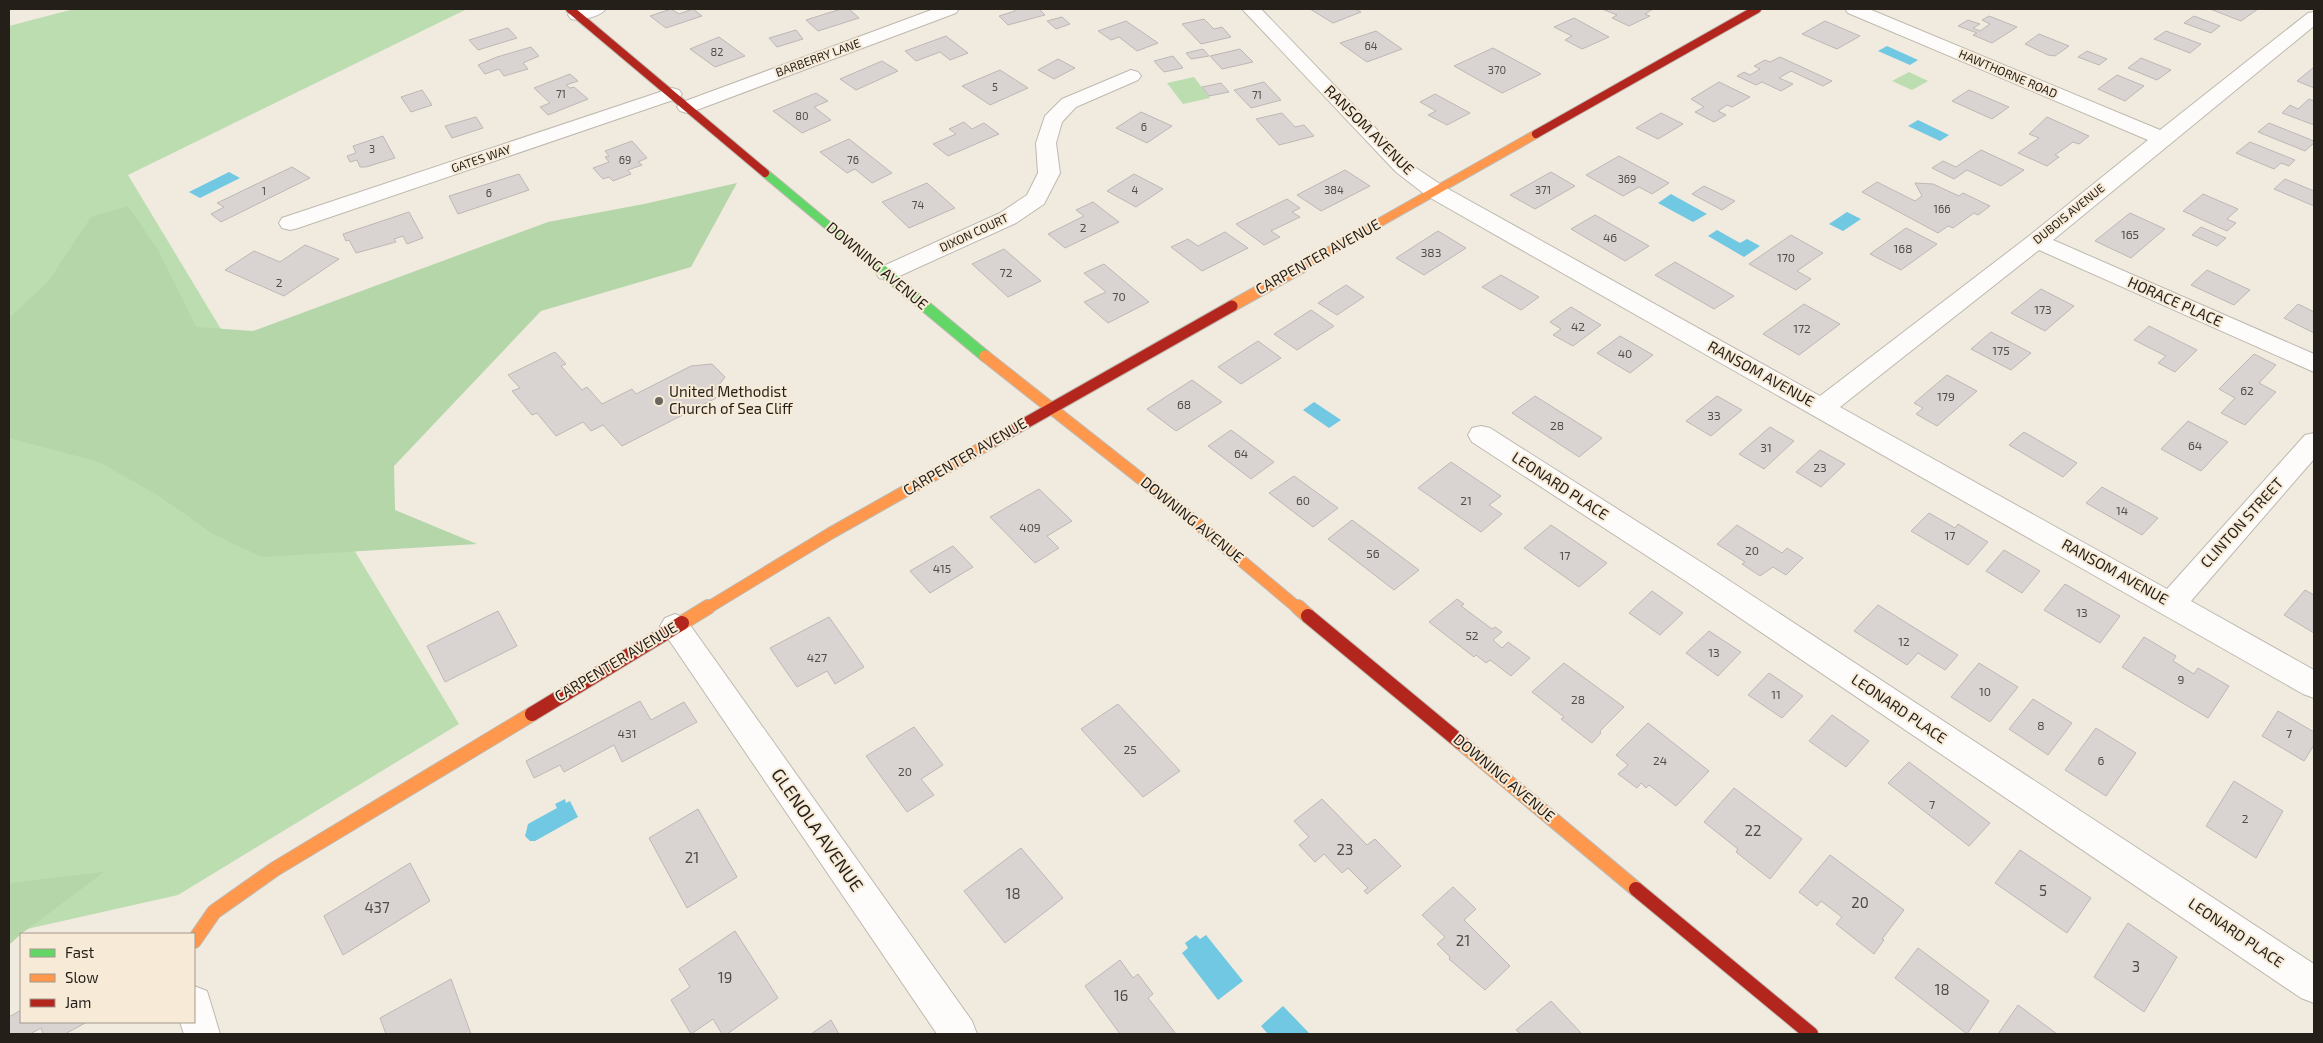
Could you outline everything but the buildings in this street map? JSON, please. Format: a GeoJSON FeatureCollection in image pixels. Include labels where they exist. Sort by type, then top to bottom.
{"type":"FeatureCollection","features":[{"type":"Feature","properties":{"kind":"street"},"geometry":{"type":"LineString","coordinates":[[574,12],[597,9]]}},
{"type":"Feature","properties":{"kind":"street","name":"BARBERRY LANE"},"geometry":{"type":"LineString","coordinates":[[679,101],[950,9]]}},
{"type":"Feature","properties":{"kind":"street","name":"RANSOM AVENUE"},"geometry":{"type":"LineString","coordinates":[[1251,9],[1403,168],[1435,191],[2314,684]]}},
{"type":"Feature","properties":{"kind":"street","name":"CARPENTER AVENUE"},"geometry":{"type":"LineString","coordinates":[[195,939],[214,912],[275,869],[831,533],[1757,9]]}},
{"type":"Feature","properties":{"kind":"street","name":"HAWTHORNE ROAD"},"geometry":{"type":"LineString","coordinates":[[1854,9],[2163,139]]}},
{"type":"Feature","properties":{"kind":"street","name":"DOWNING AVENUE"},"geometry":{"type":"LineString","coordinates":[[574,12],[887,273],[956,333],[1188,516],[1811,1034]]}},
{"type":"Feature","properties":{"kind":"street","name":"DUBOIS AVENUE"},"geometry":{"type":"LineString","coordinates":[[1821,408],[2036,241],[2314,18]]}},
{"type":"Feature","properties":{"kind":"street","name":"DIXON COURT"},"geometry":{"type":"LineString","coordinates":[[887,273],[1008,218],[1036,199],[1049,173],[1046,143],[1052,120],[1069,103],[1131,76]]}},
{"type":"Feature","properties":{"kind":"street","name":"GATES WAY"},"geometry":{"type":"LineString","coordinates":[[290,223],[679,101]]}},
{"type":"Feature","properties":{"kind":"street","name":"HORACE PLACE"},"geometry":{"type":"LineString","coordinates":[[2036,241],[2314,364]]}},
{"type":"Feature","properties":{"kind":"street","name":"LEONARD PLACE"},"geometry":{"type":"LineString","coordinates":[[1481,435],[1694,572],[2314,985]]}},
{"type":"Feature","properties":{"kind":"street","name":"CLINTON STREET"},"geometry":{"type":"LineString","coordinates":[[2170,604],[2314,442]]}},
{"type":"Feature","properties":{"kind":"street","name":"GLENOLA AVENUE"},"geometry":{"type":"LineString","coordinates":[[675,626],[959,1034]]}},
{"type":"Feature","properties":{"kind":"street"},"geometry":{"type":"LineString","coordinates":[[195,1008],[202,1034]]}},
{"type":"Feature","properties":{"kind":"green space"},"geometry":{"type":"Polygon","coordinates":[[[74,9],[467,9],[128,175],[459,724],[178,895],[9,933],[9,26],[74,9]]]}},
{"type":"Feature","properties":{"kind":"green space"},"geometry":{"type":"Polygon","coordinates":[[[1909,72],[1928,81],[1912,90],[1892,81],[1909,72]]]}},
{"type":"Feature","properties":{"kind":"green space"},"geometry":{"type":"Polygon","coordinates":[[[1194,77],[1210,98],[1183,104],[1167,83],[1194,77]]]}},
{"type":"Feature","properties":{"kind":"green space"},"geometry":{"type":"Polygon","coordinates":[[[737,183],[691,267],[541,311],[394,466],[395,510],[477,544],[262,557],[213,534],[159,496],[99,462],[9,438],[9,318],[48,282],[91,217],[128,206],[158,250],[196,327],[253,331],[548,222],[644,204],[737,183]]]}},
{"type":"Feature","properties":{"kind":"green space"},"geometry":{"type":"Polygon","coordinates":[[[104,872],[20,933],[9,945],[9,883],[104,872]]]}},
{"type":"Feature","properties":{"kind":"water"},"geometry":{"type":"Polygon","coordinates":[[[1887,46],[1918,60],[1910,65],[1878,51],[1887,46]]]}},
{"type":"Feature","properties":{"kind":"water"},"geometry":{"type":"Polygon","coordinates":[[[1918,120],[1949,135],[1940,141],[1908,126],[1918,120]]]}},
{"type":"Feature","properties":{"kind":"water"},"geometry":{"type":"Polygon","coordinates":[[[229,172],[240,178],[200,198],[189,192],[229,172]]]}},
{"type":"Feature","properties":{"kind":"water"},"geometry":{"type":"Polygon","coordinates":[[[1671,194],[1707,214],[1693,222],[1658,203],[1671,194]]]}},
{"type":"Feature","properties":{"kind":"water"},"geometry":{"type":"Polygon","coordinates":[[[1847,212],[1861,219],[1843,231],[1829,224],[1847,212]]]}},
{"type":"Feature","properties":{"kind":"water"},"geometry":{"type":"Polygon","coordinates":[[[1717,230],[1740,243],[1747,239],[1760,246],[1744,257],[1708,236],[1717,230]]]}},
{"type":"Feature","properties":{"kind":"water"},"geometry":{"type":"Polygon","coordinates":[[[1314,402],[1341,420],[1329,428],[1303,410],[1314,402]]]}},
{"type":"Feature","properties":{"kind":"water"},"geometry":{"type":"Polygon","coordinates":[[[565,799],[566,803],[570,801],[578,817],[535,841],[530,841],[525,836],[528,824],[557,808],[555,804],[565,799]]]}},
{"type":"Feature","properties":{"kind":"water"},"geometry":{"type":"Polygon","coordinates":[[[1196,935],[1200,939],[1206,935],[1243,981],[1218,1000],[1182,953],[1188,948],[1185,943],[1196,935]]]}},
{"type":"Feature","properties":{"kind":"water"},"geometry":{"type":"Polygon","coordinates":[[[1283,1006],[1310,1034],[1268,1034],[1261,1026],[1283,1006]]]}},
{"type":"Feature","properties":{"kind":"traffic: fast"},"geometry":{"type":"LineString","coordinates":[[765,173],[985,356]]}},
{"type":"Feature","properties":{"kind":"traffic: slow"},"geometry":{"type":"LineString","coordinates":[[1232,306],[1536,134]]}},
{"type":"Feature","properties":{"kind":"traffic: slow"},"geometry":{"type":"LineString","coordinates":[[985,356],[1188,516],[1308,616]]}},
{"type":"Feature","properties":{"kind":"traffic: slow"},"geometry":{"type":"LineString","coordinates":[[682,623],[831,533],[994,441]]}},
{"type":"Feature","properties":{"kind":"traffic: slow"},"geometry":{"type":"LineString","coordinates":[[195,940],[214,912],[275,869],[532,714]]}},
{"type":"Feature","properties":{"kind":"traffic: slow"},"geometry":{"type":"LineString","coordinates":[[1460,742],[1636,889]]}},
{"type":"Feature","properties":{"kind":"traffic: jam"},"geometry":{"type":"LineString","coordinates":[[570,9],[765,173]]}},
{"type":"Feature","properties":{"kind":"traffic: jam"},"geometry":{"type":"LineString","coordinates":[[1536,134],[1757,9]]}},
{"type":"Feature","properties":{"kind":"traffic: jam"},"geometry":{"type":"LineString","coordinates":[[994,441],[1232,306]]}},
{"type":"Feature","properties":{"kind":"traffic: jam"},"geometry":{"type":"LineString","coordinates":[[1308,616],[1460,742]]}},
{"type":"Feature","properties":{"kind":"traffic: jam"},"geometry":{"type":"LineString","coordinates":[[532,714],[682,623]]}},
{"type":"Feature","properties":{"kind":"traffic: jam"},"geometry":{"type":"LineString","coordinates":[[1636,889],[1811,1034]]}},
{"type":"Feature","properties":{"kind":"place","name":"United Methodist Church of Sea Cliff"},"geometry":{"type":"Point","coordinates":[659,401]}}]}
